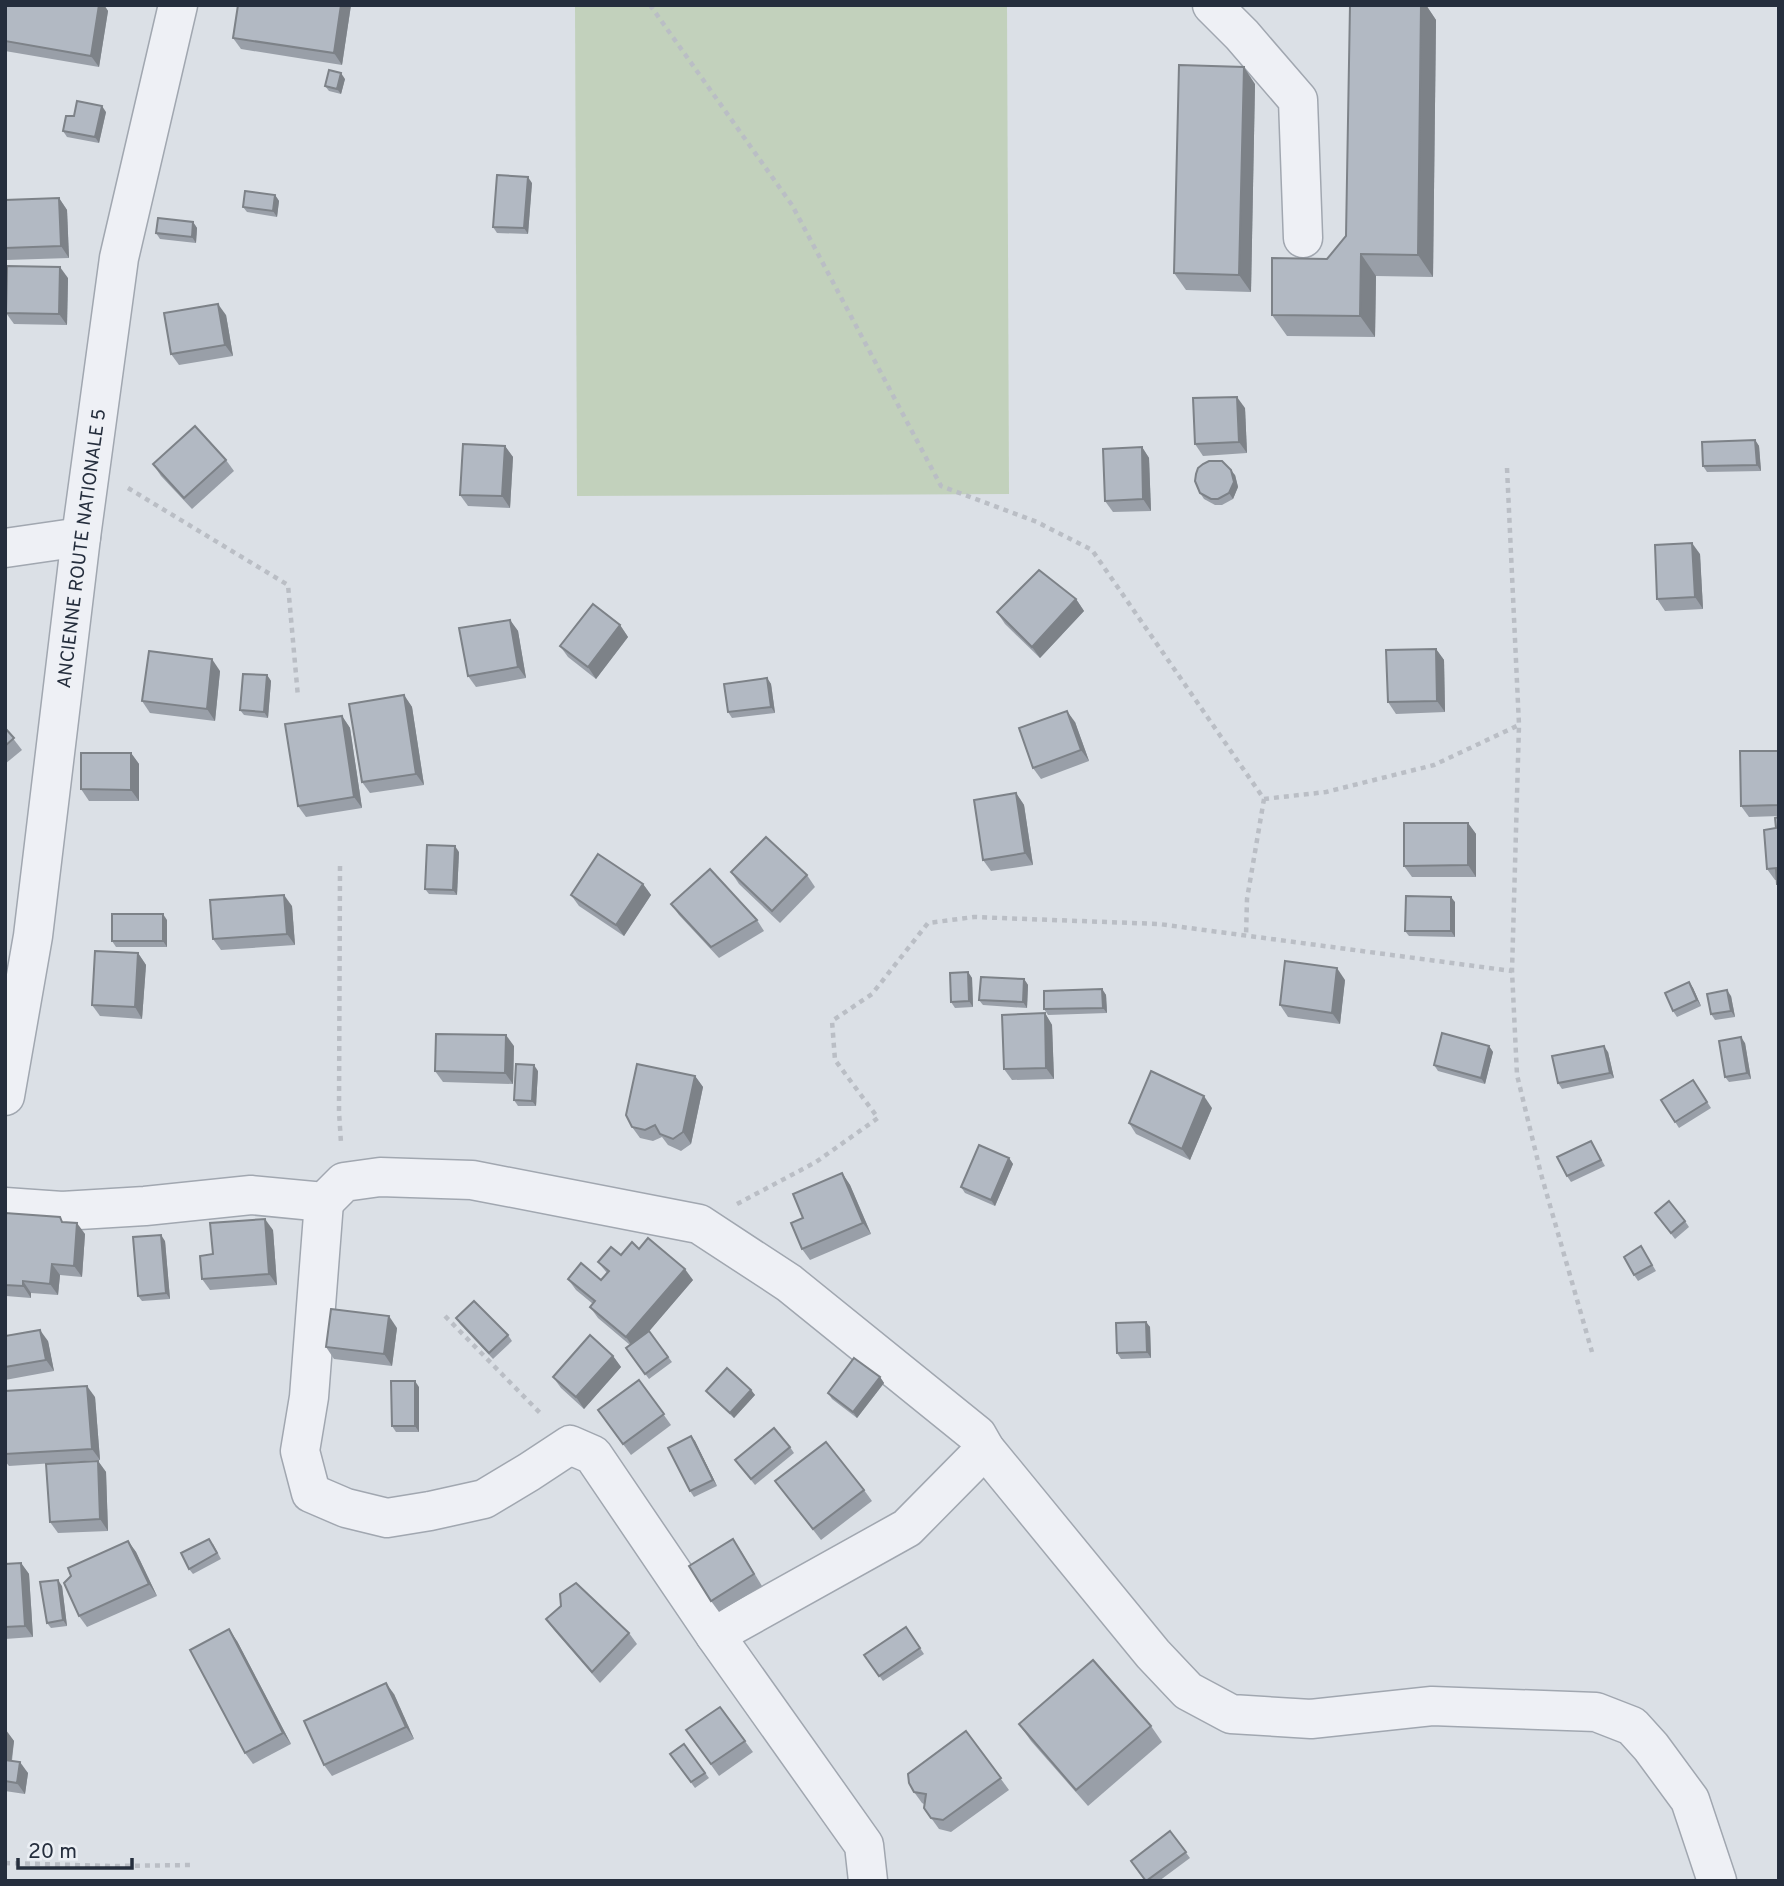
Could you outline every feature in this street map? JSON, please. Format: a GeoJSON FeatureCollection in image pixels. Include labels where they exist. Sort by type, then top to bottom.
{"type":"FeatureCollection","features":[{"type":"Feature","properties":{"kind":"street","name":"ANCIENNE ROUTE NATIONALE 5"},"geometry":{"type":"LineString","coordinates":[[5,1096],[33,936],[81,537],[119,258],[178,5]]}},
{"type":"Feature","properties":{"kind":"street"},"geometry":{"type":"LineString","coordinates":[[1212,5],[1242,35],[1298,100],[1303,238]]}},
{"type":"Feature","properties":{"kind":"street"},"geometry":{"type":"LineString","coordinates":[[5,548],[81,537]]}},
{"type":"Feature","properties":{"kind":"street"},"geometry":{"type":"LineString","coordinates":[[5,1207],[62,1212],[251,1195],[334,1192],[380,1177],[472,1180],[699,1224],[789,1283],[977,1435],[985,1449],[1153,1654],[1188,1691],[1231,1714],[1311,1719],[1432,1706],[1596,1712],[1632,1726],[1651,1746],[1690,1800],[1717,1881]]}},
{"type":"Feature","properties":{"kind":"street"},"geometry":{"type":"LineString","coordinates":[[334,1192],[300,1451],[311,1493],[346,1508],[387,1518],[484,1499],[570,1445],[593,1455],[715,1635],[864,1845],[868,1881]]}},
{"type":"Feature","properties":{"kind":"street"},"geometry":{"type":"LineString","coordinates":[[715,1635],[907,1528],[985,1449]]}},
{"type":"Feature","properties":{"kind":"path"},"geometry":{"type":"LineString","coordinates":[[650,5],[792,205],[941,486],[1037,522],[1092,550],[1264,799],[1247,899],[1246,937]]}},
{"type":"Feature","properties":{"kind":"path"},"geometry":{"type":"LineString","coordinates":[[91,466],[288,585],[298,698]]}},
{"type":"Feature","properties":{"kind":"path"},"geometry":{"type":"LineString","coordinates":[[1507,468],[1519,725],[1512,971],[1517,1075],[1541,1174],[1592,1352]]}},
{"type":"Feature","properties":{"kind":"path"},"geometry":{"type":"LineString","coordinates":[[1264,799],[1326,793],[1434,765],[1519,725]]}},
{"type":"Feature","properties":{"kind":"path"},"geometry":{"type":"LineString","coordinates":[[334,1192],[338,1112],[340,866]]}},
{"type":"Feature","properties":{"kind":"path"},"geometry":{"type":"LineString","coordinates":[[699,1224],[816,1162],[878,1118],[835,1060],[832,1021],[872,994],[928,923],[974,917],[1159,924],[1512,971]]}},
{"type":"Feature","properties":{"kind":"path"},"geometry":{"type":"LineString","coordinates":[[445,1316],[570,1445]]}},
{"type":"Feature","properties":{"kind":"path"},"geometry":{"type":"LineString","coordinates":[[5,1863],[193,1865]]}},
{"type":"Feature","properties":{"kind":"green space"},"geometry":{"type":"Polygon","coordinates":[[[575,5],[1007,5],[1009,494],[577,496],[575,5]]]}},
{"type":"Feature","properties":{"kind":"building"},"geometry":{"type":"Polygon","coordinates":[[[5,5],[99,5],[91,56],[5,41],[5,5]]]}},
{"type":"Feature","properties":{"kind":"building"},"geometry":{"type":"Polygon","coordinates":[[[238,5],[341,5],[334,53],[233,38],[238,5]]]}},
{"type":"Feature","properties":{"kind":"building"},"geometry":{"type":"Polygon","coordinates":[[[1350,5],[1421,5],[1418,255],[1361,254],[1360,316],[1272,315],[1272,258],[1327,259],[1346,236],[1350,5]]]}},
{"type":"Feature","properties":{"kind":"building"},"geometry":{"type":"Polygon","coordinates":[[[1179,65],[1244,67],[1239,275],[1174,273],[1179,65]]]}},
{"type":"Feature","properties":{"kind":"building"},"geometry":{"type":"Polygon","coordinates":[[[329,70],[341,73],[337,89],[325,86],[329,70]]]}},
{"type":"Feature","properties":{"kind":"building"},"geometry":{"type":"Polygon","coordinates":[[[77,101],[102,106],[95,137],[63,131],[66,116],[74,116],[77,101]]]}},
{"type":"Feature","properties":{"kind":"building"},"geometry":{"type":"Polygon","coordinates":[[[497,175],[528,177],[524,228],[493,227],[497,175]]]}},
{"type":"Feature","properties":{"kind":"building"},"geometry":{"type":"Polygon","coordinates":[[[245,191],[275,195],[273,211],[243,207],[245,191]]]}},
{"type":"Feature","properties":{"kind":"building"},"geometry":{"type":"Polygon","coordinates":[[[59,198],[61,246],[5,248],[5,200],[59,198]]]}},
{"type":"Feature","properties":{"kind":"building"},"geometry":{"type":"Polygon","coordinates":[[[158,218],[193,222],[192,237],[156,233],[158,218]]]}},
{"type":"Feature","properties":{"kind":"building"},"geometry":{"type":"Polygon","coordinates":[[[7,266],[60,267],[59,314],[6,313],[7,266]]]}},
{"type":"Feature","properties":{"kind":"building"},"geometry":{"type":"Polygon","coordinates":[[[218,304],[225,345],[171,354],[164,313],[218,304]]]}},
{"type":"Feature","properties":{"kind":"building"},"geometry":{"type":"Polygon","coordinates":[[[1237,397],[1239,442],[1195,444],[1193,398],[1237,397]]]}},
{"type":"Feature","properties":{"kind":"building"},"geometry":{"type":"Polygon","coordinates":[[[195,426],[226,460],[184,498],[153,464],[195,426]]]}},
{"type":"Feature","properties":{"kind":"building"},"geometry":{"type":"Polygon","coordinates":[[[1755,440],[1757,465],[1703,466],[1702,442],[1755,440]]]}},
{"type":"Feature","properties":{"kind":"building"},"geometry":{"type":"Polygon","coordinates":[[[463,444],[505,446],[502,496],[460,495],[463,444]]]}},
{"type":"Feature","properties":{"kind":"building"},"geometry":{"type":"Polygon","coordinates":[[[1142,447],[1143,499],[1105,501],[1103,449],[1142,447]]]}},
{"type":"Feature","properties":{"kind":"building"},"geometry":{"type":"Polygon","coordinates":[[[1209,461],[1222,461],[1231,470],[1234,482],[1229,493],[1218,499],[1211,499],[1200,493],[1195,481],[1198,468],[1209,461]]]}},
{"type":"Feature","properties":{"kind":"building"},"geometry":{"type":"Polygon","coordinates":[[[1692,543],[1695,597],[1657,599],[1655,545],[1692,543]]]}},
{"type":"Feature","properties":{"kind":"building"},"geometry":{"type":"Polygon","coordinates":[[[1039,570],[1076,599],[1032,647],[997,612],[1039,570]]]}},
{"type":"Feature","properties":{"kind":"building"},"geometry":{"type":"Polygon","coordinates":[[[593,604],[620,625],[588,667],[560,646],[593,604]]]}},
{"type":"Feature","properties":{"kind":"building"},"geometry":{"type":"Polygon","coordinates":[[[510,620],[518,667],[468,676],[459,628],[510,620]]]}},
{"type":"Feature","properties":{"kind":"building"},"geometry":{"type":"Polygon","coordinates":[[[1436,649],[1437,701],[1388,702],[1386,650],[1436,649]]]}},
{"type":"Feature","properties":{"kind":"building"},"geometry":{"type":"Polygon","coordinates":[[[149,651],[212,659],[207,709],[142,701],[149,651]]]}},
{"type":"Feature","properties":{"kind":"building"},"geometry":{"type":"Polygon","coordinates":[[[243,674],[267,675],[264,712],[240,710],[243,674]]]}},
{"type":"Feature","properties":{"kind":"building"},"geometry":{"type":"Polygon","coordinates":[[[767,678],[771,707],[728,712],[724,684],[767,678]]]}},
{"type":"Feature","properties":{"kind":"building"},"geometry":{"type":"Polygon","coordinates":[[[404,695],[416,774],[362,782],[349,704],[404,695]]]}},
{"type":"Feature","properties":{"kind":"building"},"geometry":{"type":"Polygon","coordinates":[[[1067,711],[1081,750],[1033,768],[1019,728],[1067,711]]]}},
{"type":"Feature","properties":{"kind":"building"},"geometry":{"type":"Polygon","coordinates":[[[342,716],[354,797],[298,806],[285,724],[342,716]]]}},
{"type":"Feature","properties":{"kind":"building"},"geometry":{"type":"Polygon","coordinates":[[[5,728],[14,738],[5,746],[5,728]]]}},
{"type":"Feature","properties":{"kind":"building"},"geometry":{"type":"Polygon","coordinates":[[[1740,751],[1779,751],[1779,805],[1741,806],[1740,751]]]}},
{"type":"Feature","properties":{"kind":"building"},"geometry":{"type":"Polygon","coordinates":[[[81,753],[131,753],[131,790],[81,789],[81,753]]]}},
{"type":"Feature","properties":{"kind":"building"},"geometry":{"type":"Polygon","coordinates":[[[1016,793],[1025,853],[983,860],[974,800],[1016,793]]]}},
{"type":"Feature","properties":{"kind":"building"},"geometry":{"type":"Polygon","coordinates":[[[1779,817],[1777,884],[1776,868],[1767,869],[1764,830],[1776,828],[1775,818],[1779,817]]]}},
{"type":"Feature","properties":{"kind":"building"},"geometry":{"type":"Polygon","coordinates":[[[1404,823],[1468,823],[1468,865],[1404,866],[1404,823]]]}},
{"type":"Feature","properties":{"kind":"building"},"geometry":{"type":"Polygon","coordinates":[[[766,837],[807,875],[772,911],[731,872],[766,837]]]}},
{"type":"Feature","properties":{"kind":"building"},"geometry":{"type":"Polygon","coordinates":[[[427,845],[455,846],[453,890],[425,889],[427,845]]]}},
{"type":"Feature","properties":{"kind":"building"},"geometry":{"type":"Polygon","coordinates":[[[598,854],[643,884],[616,925],[571,895],[598,854]]]}},
{"type":"Feature","properties":{"kind":"building"},"geometry":{"type":"Polygon","coordinates":[[[710,869],[757,920],[711,947],[671,904],[710,869]]]}},
{"type":"Feature","properties":{"kind":"building"},"geometry":{"type":"Polygon","coordinates":[[[284,895],[287,934],[213,939],[210,900],[284,895]]]}},
{"type":"Feature","properties":{"kind":"building"},"geometry":{"type":"Polygon","coordinates":[[[1406,896],[1451,897],[1451,931],[1405,931],[1406,896]]]}},
{"type":"Feature","properties":{"kind":"building"},"geometry":{"type":"Polygon","coordinates":[[[112,914],[163,914],[163,941],[112,941],[112,914]]]}},
{"type":"Feature","properties":{"kind":"building"},"geometry":{"type":"Polygon","coordinates":[[[95,951],[138,953],[135,1007],[92,1005],[95,951]]]}},
{"type":"Feature","properties":{"kind":"building"},"geometry":{"type":"Polygon","coordinates":[[[1285,961],[1337,968],[1332,1013],[1280,1005],[1285,961]]]}},
{"type":"Feature","properties":{"kind":"building"},"geometry":{"type":"Polygon","coordinates":[[[968,972],[969,1001],[951,1002],[950,973],[968,972]]]}},
{"type":"Feature","properties":{"kind":"building"},"geometry":{"type":"Polygon","coordinates":[[[981,977],[1024,979],[1023,1002],[979,1000],[981,977]]]}},
{"type":"Feature","properties":{"kind":"building"},"geometry":{"type":"Polygon","coordinates":[[[1689,982],[1697,1000],[1673,1011],[1665,993],[1689,982]]]}},
{"type":"Feature","properties":{"kind":"building"},"geometry":{"type":"Polygon","coordinates":[[[1102,989],[1103,1008],[1044,1009],[1044,991],[1102,989]]]}},
{"type":"Feature","properties":{"kind":"building"},"geometry":{"type":"Polygon","coordinates":[[[1727,990],[1731,1011],[1711,1014],[1707,994],[1727,990]]]}},
{"type":"Feature","properties":{"kind":"building"},"geometry":{"type":"Polygon","coordinates":[[[1045,1013],[1046,1068],[1004,1069],[1002,1015],[1045,1013]]]}},
{"type":"Feature","properties":{"kind":"building"},"geometry":{"type":"Polygon","coordinates":[[[1442,1033],[1489,1046],[1481,1078],[1434,1065],[1442,1033]]]}},
{"type":"Feature","properties":{"kind":"building"},"geometry":{"type":"Polygon","coordinates":[[[436,1034],[506,1035],[505,1073],[435,1071],[436,1034]]]}},
{"type":"Feature","properties":{"kind":"building"},"geometry":{"type":"Polygon","coordinates":[[[1741,1037],[1747,1073],[1725,1077],[1719,1041],[1741,1037]]]}},
{"type":"Feature","properties":{"kind":"building"},"geometry":{"type":"Polygon","coordinates":[[[1604,1046],[1610,1073],[1558,1083],[1552,1056],[1604,1046]]]}},
{"type":"Feature","properties":{"kind":"building"},"geometry":{"type":"Polygon","coordinates":[[[516,1064],[534,1065],[532,1101],[514,1100],[516,1064]]]}},
{"type":"Feature","properties":{"kind":"building"},"geometry":{"type":"Polygon","coordinates":[[[637,1064],[695,1076],[683,1132],[673,1139],[660,1134],[655,1125],[645,1130],[632,1127],[626,1115],[637,1064]]]}},
{"type":"Feature","properties":{"kind":"building"},"geometry":{"type":"Polygon","coordinates":[[[1151,1071],[1204,1096],[1182,1149],[1129,1123],[1151,1071]]]}},
{"type":"Feature","properties":{"kind":"building"},"geometry":{"type":"Polygon","coordinates":[[[1693,1080],[1707,1102],[1675,1122],[1661,1100],[1693,1080]]]}},
{"type":"Feature","properties":{"kind":"building"},"geometry":{"type":"Polygon","coordinates":[[[1591,1141],[1601,1160],[1567,1176],[1557,1157],[1591,1141]]]}},
{"type":"Feature","properties":{"kind":"building"},"geometry":{"type":"Polygon","coordinates":[[[979,1145],[1009,1158],[991,1200],[961,1187],[979,1145]]]}},
{"type":"Feature","properties":{"kind":"building"},"geometry":{"type":"Polygon","coordinates":[[[842,1173],[863,1223],[802,1249],[791,1223],[803,1218],[793,1194],[842,1173]]]}},
{"type":"Feature","properties":{"kind":"building"},"geometry":{"type":"Polygon","coordinates":[[[1669,1201],[1685,1221],[1671,1233],[1655,1213],[1669,1201]]]}},
{"type":"Feature","properties":{"kind":"building"},"geometry":{"type":"Polygon","coordinates":[[[5,1213],[60,1217],[62,1222],[77,1223],[74,1266],[52,1264],[50,1284],[23,1281],[23,1286],[5,1285],[5,1213]]]}},
{"type":"Feature","properties":{"kind":"building"},"geometry":{"type":"Polygon","coordinates":[[[265,1219],[269,1274],[202,1279],[200,1256],[213,1254],[210,1223],[265,1219]]]}},
{"type":"Feature","properties":{"kind":"building"},"geometry":{"type":"Polygon","coordinates":[[[161,1235],[166,1293],[138,1296],[133,1237],[161,1235]]]}},
{"type":"Feature","properties":{"kind":"building"},"geometry":{"type":"Polygon","coordinates":[[[648,1238],[685,1269],[626,1337],[590,1307],[595,1301],[568,1279],[581,1263],[601,1280],[609,1271],[598,1262],[611,1247],[621,1255],[632,1242],[639,1249],[648,1238]]]}},
{"type":"Feature","properties":{"kind":"building"},"geometry":{"type":"Polygon","coordinates":[[[1641,1246],[1652,1265],[1634,1275],[1624,1257],[1641,1246]]]}},
{"type":"Feature","properties":{"kind":"building"},"geometry":{"type":"Polygon","coordinates":[[[474,1301],[508,1335],[489,1353],[456,1318],[474,1301]]]}},
{"type":"Feature","properties":{"kind":"building"},"geometry":{"type":"Polygon","coordinates":[[[331,1309],[389,1316],[384,1354],[326,1347],[331,1309]]]}},
{"type":"Feature","properties":{"kind":"building"},"geometry":{"type":"Polygon","coordinates":[[[1146,1322],[1147,1352],[1117,1353],[1116,1323],[1146,1322]]]}},
{"type":"Feature","properties":{"kind":"building"},"geometry":{"type":"Polygon","coordinates":[[[40,1330],[46,1360],[5,1367],[5,1336],[40,1330]]]}},
{"type":"Feature","properties":{"kind":"building"},"geometry":{"type":"Polygon","coordinates":[[[649,1331],[668,1357],[645,1374],[626,1348],[649,1331]]]}},
{"type":"Feature","properties":{"kind":"building"},"geometry":{"type":"Polygon","coordinates":[[[590,1335],[613,1356],[576,1397],[553,1377],[590,1335]]]}},
{"type":"Feature","properties":{"kind":"building"},"geometry":{"type":"Polygon","coordinates":[[[854,1358],[880,1377],[853,1412],[828,1393],[854,1358]]]}},
{"type":"Feature","properties":{"kind":"building"},"geometry":{"type":"Polygon","coordinates":[[[727,1368],[751,1390],[730,1413],[706,1391],[727,1368]]]}},
{"type":"Feature","properties":{"kind":"building"},"geometry":{"type":"Polygon","coordinates":[[[639,1380],[664,1414],[623,1444],[598,1410],[639,1380]]]}},
{"type":"Feature","properties":{"kind":"building"},"geometry":{"type":"Polygon","coordinates":[[[391,1381],[415,1381],[415,1426],[392,1426],[391,1381]]]}},
{"type":"Feature","properties":{"kind":"building"},"geometry":{"type":"Polygon","coordinates":[[[87,1386],[92,1449],[5,1454],[5,1391],[87,1386]]]}},
{"type":"Feature","properties":{"kind":"building"},"geometry":{"type":"Polygon","coordinates":[[[774,1428],[790,1447],[751,1479],[735,1460],[774,1428]]]}},
{"type":"Feature","properties":{"kind":"building"},"geometry":{"type":"Polygon","coordinates":[[[691,1436],[713,1480],[690,1491],[668,1448],[691,1436]]]}},
{"type":"Feature","properties":{"kind":"building"},"geometry":{"type":"Polygon","coordinates":[[[826,1442],[864,1490],[813,1529],[775,1481],[826,1442]]]}},
{"type":"Feature","properties":{"kind":"building"},"geometry":{"type":"Polygon","coordinates":[[[98,1461],[100,1519],[50,1522],[46,1464],[98,1461]]]}},
{"type":"Feature","properties":{"kind":"building"},"geometry":{"type":"Polygon","coordinates":[[[209,1539],[217,1553],[189,1569],[181,1553],[209,1539]]]}},
{"type":"Feature","properties":{"kind":"building"},"geometry":{"type":"Polygon","coordinates":[[[733,1539],[754,1574],[711,1601],[689,1566],[733,1539]]]}},
{"type":"Feature","properties":{"kind":"building"},"geometry":{"type":"Polygon","coordinates":[[[128,1541],[149,1584],[79,1616],[64,1583],[71,1576],[68,1568],[128,1541]]]}},
{"type":"Feature","properties":{"kind":"building"},"geometry":{"type":"Polygon","coordinates":[[[21,1563],[25,1626],[5,1627],[5,1564],[21,1563]]]}},
{"type":"Feature","properties":{"kind":"building"},"geometry":{"type":"Polygon","coordinates":[[[58,1580],[63,1620],[47,1623],[40,1582],[58,1580]]]}},
{"type":"Feature","properties":{"kind":"building"},"geometry":{"type":"Polygon","coordinates":[[[576,1583],[629,1633],[592,1672],[546,1619],[561,1606],[560,1594],[576,1583]]]}},
{"type":"Feature","properties":{"kind":"building"},"geometry":{"type":"Polygon","coordinates":[[[906,1627],[920,1648],[879,1676],[864,1655],[906,1627]]]}},
{"type":"Feature","properties":{"kind":"building"},"geometry":{"type":"Polygon","coordinates":[[[229,1629],[283,1733],[245,1753],[190,1650],[229,1629]]]}},
{"type":"Feature","properties":{"kind":"building"},"geometry":{"type":"Polygon","coordinates":[[[1093,1660],[1151,1726],[1076,1790],[1019,1724],[1093,1660]]]}},
{"type":"Feature","properties":{"kind":"building"},"geometry":{"type":"Polygon","coordinates":[[[386,1683],[406,1727],[324,1765],[304,1721],[386,1683]]]}},
{"type":"Feature","properties":{"kind":"building"},"geometry":{"type":"Polygon","coordinates":[[[720,1707],[745,1741],[711,1764],[686,1730],[720,1707]]]}},
{"type":"Feature","properties":{"kind":"building"},"geometry":{"type":"Polygon","coordinates":[[[966,1731],[1001,1778],[943,1820],[931,1818],[924,1808],[926,1794],[914,1792],[908,1774],[966,1731]]]}},
{"type":"Feature","properties":{"kind":"building"},"geometry":{"type":"Polygon","coordinates":[[[684,1744],[705,1773],[691,1782],[670,1754],[684,1744]]]}},
{"type":"Feature","properties":{"kind":"building"},"geometry":{"type":"Polygon","coordinates":[[[5,1760],[20,1762],[17,1783],[5,1781],[5,1760]]]}},
{"type":"Feature","properties":{"kind":"building"},"geometry":{"type":"Polygon","coordinates":[[[1170,1831],[1186,1852],[1146,1881],[1131,1861],[1170,1831]]]}}]}
